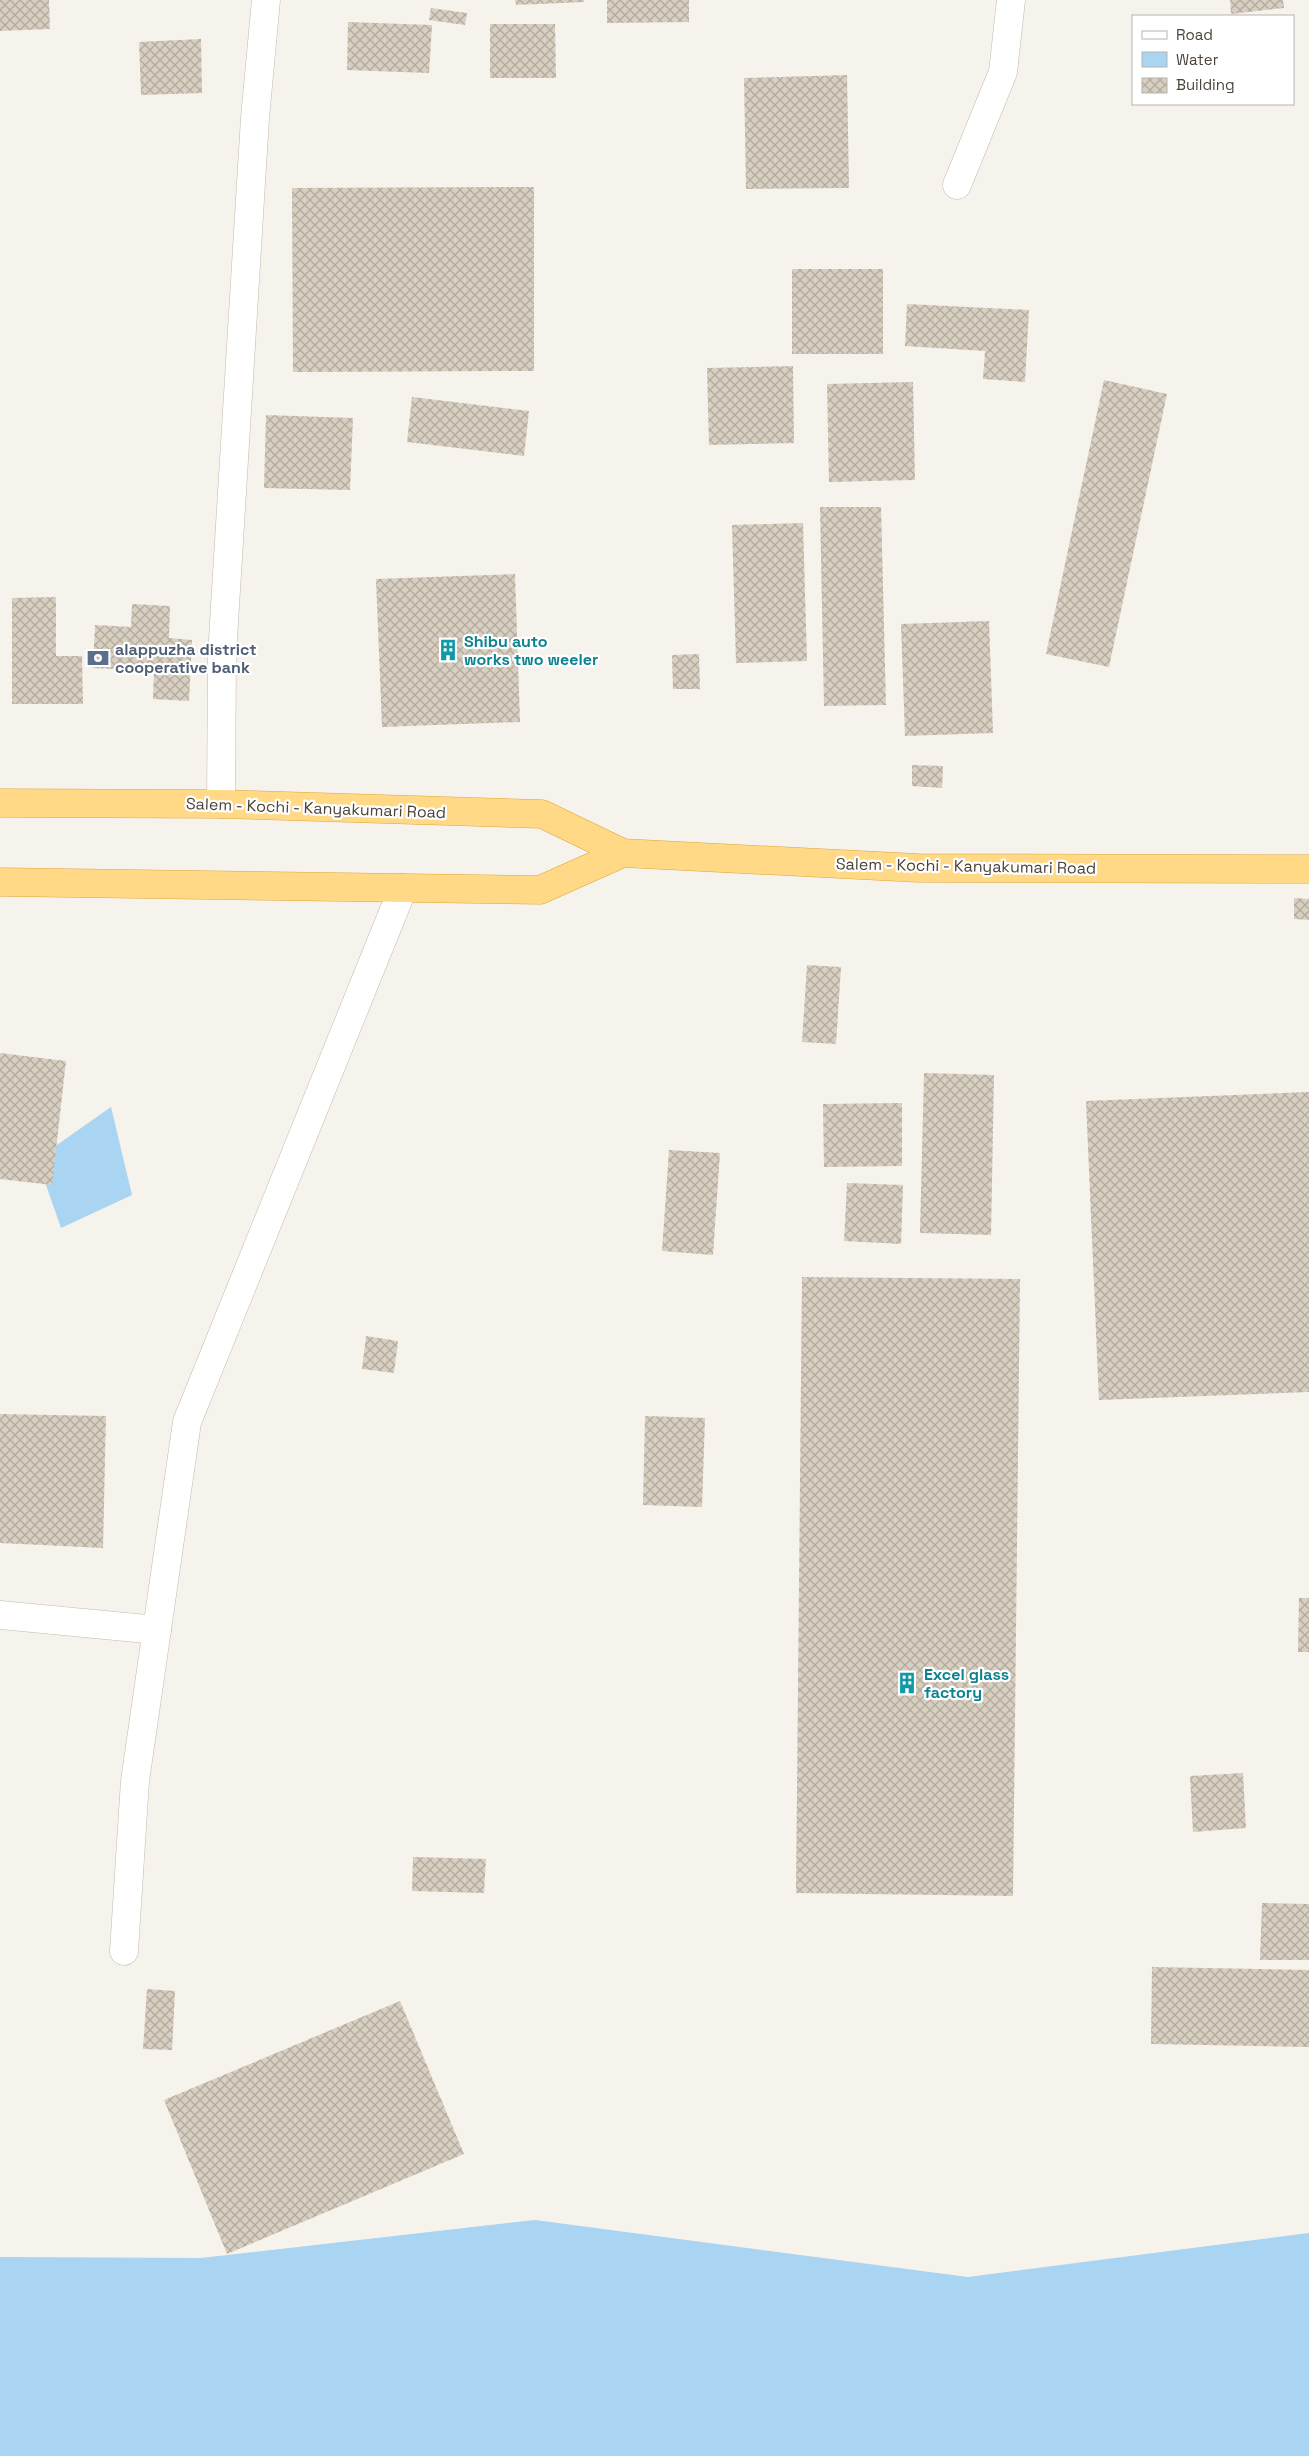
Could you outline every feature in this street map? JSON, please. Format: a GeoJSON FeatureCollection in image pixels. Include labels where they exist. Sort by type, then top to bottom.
{"type":"FeatureCollection","features":[{"type":"Feature","properties":{"kind":"highway","name":"Salem - Kochi - Kanyakumari Road"},"geometry":{"type":"LineString","coordinates":[[0,803],[221,804],[542,814],[624,853],[918,868],[1309,869]]}},
{"type":"Feature","properties":{"kind":"highway","name":"Salem - Kochi - Kanyakumari Road"},"geometry":{"type":"LineString","coordinates":[[0,882],[540,890],[624,853]]}},
{"type":"Feature","properties":{"kind":"street"},"geometry":{"type":"LineString","coordinates":[[221,804],[222,655],[255,118],[266,0]]}},
{"type":"Feature","properties":{"kind":"street"},"geometry":{"type":"LineString","coordinates":[[957,185],[1003,72],[1012,0]]}},
{"type":"Feature","properties":{"kind":"street"},"geometry":{"type":"LineString","coordinates":[[124,1951],[135,1781],[187,1422],[403,888]]}},
{"type":"Feature","properties":{"kind":"street"},"geometry":{"type":"LineString","coordinates":[[0,1615],[157,1630]]}},
{"type":"Feature","properties":{"kind":"water"},"geometry":{"type":"Polygon","coordinates":[[[111,1107],[132,1195],[61,1228],[37,1159],[111,1107]]]}},
{"type":"Feature","properties":{"kind":"water"},"geometry":{"type":"Polygon","coordinates":[[[535,2220],[968,2277],[1309,2233],[1309,2456],[0,2456],[0,2257],[201,2258],[535,2220]]]}},
{"type":"Feature","properties":{"kind":"building"},"geometry":{"type":"Polygon","coordinates":[[[0,0],[49,0],[50,29],[0,31],[0,0]]]}},
{"type":"Feature","properties":{"kind":"building"},"geometry":{"type":"Polygon","coordinates":[[[515,0],[584,0],[584,2],[516,5],[515,0]]]}},
{"type":"Feature","properties":{"kind":"building"},"geometry":{"type":"Polygon","coordinates":[[[607,0],[689,0],[689,22],[607,23],[607,0]]]}},
{"type":"Feature","properties":{"kind":"building"},"geometry":{"type":"Polygon","coordinates":[[[1230,0],[1283,0],[1284,8],[1231,14],[1230,0]]]}},
{"type":"Feature","properties":{"kind":"building"},"geometry":{"type":"Polygon","coordinates":[[[431,8],[467,13],[465,25],[429,20],[431,8]]]}},
{"type":"Feature","properties":{"kind":"building"},"geometry":{"type":"Polygon","coordinates":[[[348,22],[432,25],[429,73],[347,70],[348,22]]]}},
{"type":"Feature","properties":{"kind":"building"},"geometry":{"type":"Polygon","coordinates":[[[490,24],[555,24],[556,78],[490,78],[490,24]]]}},
{"type":"Feature","properties":{"kind":"building"},"geometry":{"type":"Polygon","coordinates":[[[201,39],[202,93],[141,95],[139,42],[201,39]]]}},
{"type":"Feature","properties":{"kind":"building"},"geometry":{"type":"Polygon","coordinates":[[[847,75],[849,188],[746,189],[744,78],[847,75]]]}},
{"type":"Feature","properties":{"kind":"building"},"geometry":{"type":"Polygon","coordinates":[[[534,187],[534,371],[293,372],[292,188],[534,187]]]}},
{"type":"Feature","properties":{"kind":"building"},"geometry":{"type":"Polygon","coordinates":[[[792,269],[883,269],[883,354],[792,354],[792,269]]]}},
{"type":"Feature","properties":{"kind":"building"},"geometry":{"type":"Polygon","coordinates":[[[907,304],[1029,310],[1025,382],[983,379],[985,351],[905,346],[907,304]]]}},
{"type":"Feature","properties":{"kind":"building"},"geometry":{"type":"Polygon","coordinates":[[[793,366],[794,443],[709,445],[707,368],[793,366]]]}},
{"type":"Feature","properties":{"kind":"building"},"geometry":{"type":"Polygon","coordinates":[[[1104,380],[1167,394],[1109,667],[1046,654],[1104,380]]]}},
{"type":"Feature","properties":{"kind":"building"},"geometry":{"type":"Polygon","coordinates":[[[913,382],[915,480],[829,482],[827,384],[913,382]]]}},
{"type":"Feature","properties":{"kind":"building"},"geometry":{"type":"Polygon","coordinates":[[[412,397],[529,411],[524,456],[407,442],[412,397]]]}},
{"type":"Feature","properties":{"kind":"building"},"geometry":{"type":"Polygon","coordinates":[[[266,415],[353,418],[350,490],[264,488],[266,415]]]}},
{"type":"Feature","properties":{"kind":"building"},"geometry":{"type":"Polygon","coordinates":[[[820,507],[881,507],[886,705],[824,706],[820,507]]]}},
{"type":"Feature","properties":{"kind":"building"},"geometry":{"type":"Polygon","coordinates":[[[803,523],[807,661],[736,663],[732,525],[803,523]]]}},
{"type":"Feature","properties":{"kind":"building","name":"Shibu auto works two weeler"},"geometry":{"type":"Polygon","coordinates":[[[515,574],[520,722],[382,727],[376,579],[515,574]]]}},
{"type":"Feature","properties":{"kind":"building"},"geometry":{"type":"Polygon","coordinates":[[[56,597],[56,656],[82,656],[83,704],[12,704],[12,598],[56,597]]]}},
{"type":"Feature","properties":{"kind":"building"},"geometry":{"type":"Polygon","coordinates":[[[132,604],[170,606],[169,638],[192,640],[189,701],[153,699],[154,671],[93,668],[95,625],[131,627],[132,604]]]}},
{"type":"Feature","properties":{"kind":"building"},"geometry":{"type":"Polygon","coordinates":[[[989,621],[993,733],[905,736],[901,624],[989,621]]]}},
{"type":"Feature","properties":{"kind":"building"},"geometry":{"type":"Polygon","coordinates":[[[699,654],[700,689],[673,689],[672,655],[699,654]]]}},
{"type":"Feature","properties":{"kind":"building"},"geometry":{"type":"Polygon","coordinates":[[[912,765],[943,766],[942,788],[912,786],[912,765]]]}},
{"type":"Feature","properties":{"kind":"building"},"geometry":{"type":"Polygon","coordinates":[[[1294,898],[1309,899],[1309,920],[1294,919],[1294,898]]]}},
{"type":"Feature","properties":{"kind":"building"},"geometry":{"type":"Polygon","coordinates":[[[807,965],[841,967],[836,1044],[802,1042],[807,965]]]}},
{"type":"Feature","properties":{"kind":"building"},"geometry":{"type":"Polygon","coordinates":[[[0,1053],[66,1061],[52,1185],[0,1179],[0,1053]]]}},
{"type":"Feature","properties":{"kind":"building"},"geometry":{"type":"Polygon","coordinates":[[[924,1073],[994,1075],[991,1235],[920,1233],[924,1073]]]}},
{"type":"Feature","properties":{"kind":"building"},"geometry":{"type":"Polygon","coordinates":[[[1309,1092],[1309,1392],[1099,1400],[1086,1101],[1309,1092]]]}},
{"type":"Feature","properties":{"kind":"building"},"geometry":{"type":"Polygon","coordinates":[[[902,1103],[902,1166],[824,1167],[823,1104],[902,1103]]]}},
{"type":"Feature","properties":{"kind":"building"},"geometry":{"type":"Polygon","coordinates":[[[669,1150],[720,1153],[713,1255],[662,1251],[669,1150]]]}},
{"type":"Feature","properties":{"kind":"building"},"geometry":{"type":"Polygon","coordinates":[[[847,1183],[903,1185],[901,1244],[844,1241],[847,1183]]]}},
{"type":"Feature","properties":{"kind":"building","name":"Excel glass factory"},"geometry":{"type":"Polygon","coordinates":[[[802,1277],[1020,1279],[1013,1896],[796,1893],[802,1277]]]}},
{"type":"Feature","properties":{"kind":"building"},"geometry":{"type":"Polygon","coordinates":[[[366,1336],[398,1341],[394,1373],[362,1369],[366,1336]]]}},
{"type":"Feature","properties":{"kind":"building"},"geometry":{"type":"Polygon","coordinates":[[[0,1414],[106,1416],[103,1548],[0,1543],[0,1414]]]}},
{"type":"Feature","properties":{"kind":"building"},"geometry":{"type":"Polygon","coordinates":[[[645,1416],[705,1418],[702,1507],[643,1505],[645,1416]]]}},
{"type":"Feature","properties":{"kind":"building"},"geometry":{"type":"Polygon","coordinates":[[[1299,1598],[1309,1598],[1309,1652],[1298,1652],[1299,1598]]]}},
{"type":"Feature","properties":{"kind":"building"},"geometry":{"type":"Polygon","coordinates":[[[1243,1773],[1246,1828],[1193,1832],[1190,1776],[1243,1773]]]}},
{"type":"Feature","properties":{"kind":"building"},"geometry":{"type":"Polygon","coordinates":[[[413,1857],[486,1859],[484,1893],[412,1891],[413,1857]]]}},
{"type":"Feature","properties":{"kind":"building"},"geometry":{"type":"Polygon","coordinates":[[[1262,1903],[1309,1904],[1309,1960],[1260,1960],[1262,1903]]]}},
{"type":"Feature","properties":{"kind":"building"},"geometry":{"type":"Polygon","coordinates":[[[1152,1967],[1309,1970],[1309,2047],[1151,2044],[1152,1967]]]}},
{"type":"Feature","properties":{"kind":"building"},"geometry":{"type":"Polygon","coordinates":[[[147,1989],[175,1991],[172,2050],[143,2049],[147,1989]]]}},
{"type":"Feature","properties":{"kind":"building"},"geometry":{"type":"Polygon","coordinates":[[[400,2001],[464,2154],[227,2254],[164,2100],[400,2001]]]}},
{"type":"Feature","properties":{"kind":"place","name":"Shibu auto works two weeler"},"geometry":{"type":"Point","coordinates":[448,650]}},
{"type":"Feature","properties":{"kind":"place","name":"alappuzha district cooperative bank"},"geometry":{"type":"Point","coordinates":[98,658]}},
{"type":"Feature","properties":{"kind":"place","name":"Excel glass factory"},"geometry":{"type":"Point","coordinates":[907,1683]}}]}
